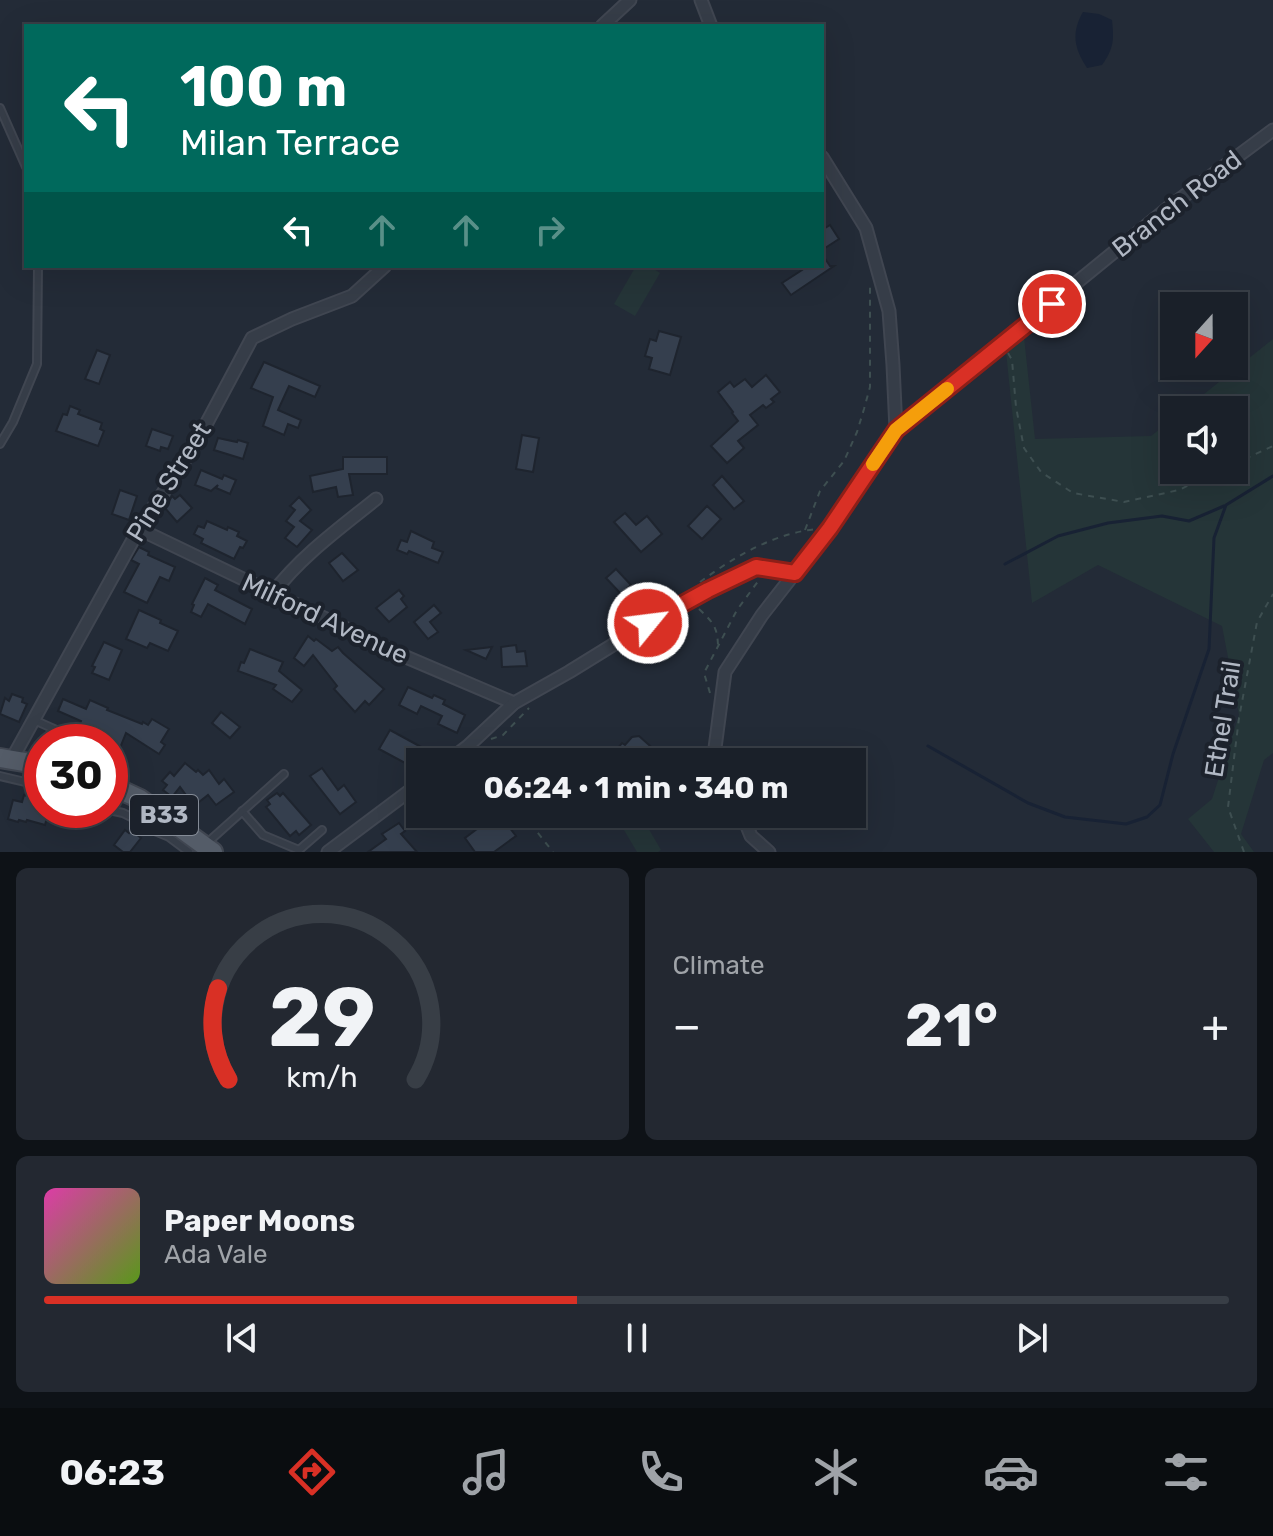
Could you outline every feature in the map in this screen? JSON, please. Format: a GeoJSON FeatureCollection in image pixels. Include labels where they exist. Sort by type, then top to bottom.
{"type":"FeatureCollection","features":[{"type":"Feature","properties":{"kind":"main road","name":"B33"},"geometry":{"type":"LineString","coordinates":[[128,793],[140,799],[206,851]]}},
{"type":"Feature","properties":{"kind":"street"},"geometry":{"type":"LineString","coordinates":[[604,24],[630,0]]}},
{"type":"Feature","properties":{"kind":"street"},"geometry":{"type":"LineString","coordinates":[[701,0],[710,24]]}},
{"type":"Feature","properties":{"kind":"street","name":"Branch Road"},"geometry":{"type":"LineString","coordinates":[[715,748],[725,672],[762,615],[830,528],[896,430],[1168,208],[1273,130]]}},
{"type":"Feature","properties":{"kind":"street"},"geometry":{"type":"LineString","coordinates":[[824,160],[866,228],[889,311],[896,430]]}},
{"type":"Feature","properties":{"kind":"street","name":"Pine Street"},"geometry":{"type":"LineString","coordinates":[[6,759],[34,720],[139,529],[195,445],[252,338],[352,296],[383,268]]}},
{"type":"Feature","properties":{"kind":"street"},"geometry":{"type":"LineString","coordinates":[[273,593],[322,543],[376,499]]}},
{"type":"Feature","properties":{"kind":"street","name":"Milford Avenue"},"geometry":{"type":"LineString","coordinates":[[139,529],[399,654],[514,703]]}},
{"type":"Feature","properties":{"kind":"street"},"geometry":{"type":"LineString","coordinates":[[465,748],[514,703],[671,609],[756,567],[795,573]]}},
{"type":"Feature","properties":{"kind":"street"},"geometry":{"type":"LineString","coordinates":[[328,852],[406,794]]}},
{"type":"Feature","properties":{"kind":"street"},"geometry":{"type":"LineString","coordinates":[[748,828],[751,836],[769,852]]}},
{"type":"Feature","properties":{"kind":"lane"},"geometry":{"type":"LineString","coordinates":[[0,108],[24,162]]}},
{"type":"Feature","properties":{"kind":"lane"},"geometry":{"type":"LineString","coordinates":[[0,444],[13,422],[37,364],[38,268]]}},
{"type":"Feature","properties":{"kind":"lane"},"geometry":{"type":"LineString","coordinates":[[34,720],[43,724]]}},
{"type":"Feature","properties":{"kind":"lane"},"geometry":{"type":"LineString","coordinates":[[128,816],[152,830],[206,851],[242,811],[284,774]]}},
{"type":"Feature","properties":{"kind":"lane"},"geometry":{"type":"LineString","coordinates":[[0,776],[24,782]]}},
{"type":"Feature","properties":{"kind":"lane"},"geometry":{"type":"LineString","coordinates":[[242,811],[263,835],[300,851],[322,830]]}},
{"type":"Feature","properties":{"kind":"path"},"geometry":{"type":"LineString","coordinates":[[805,530],[820,491],[844,461],[857,432],[870,387],[870,285]]}},
{"type":"Feature","properties":{"kind":"path"},"geometry":{"type":"LineString","coordinates":[[1002,344],[1012,360],[1024,448],[1041,472],[1073,493],[1124,502],[1179,490],[1191,484]]}},
{"type":"Feature","properties":{"kind":"path"},"geometry":{"type":"LineString","coordinates":[[1248,458],[1273,446]]}},
{"type":"Feature","properties":{"kind":"path"},"geometry":{"type":"LineString","coordinates":[[698,583],[722,566],[769,541],[805,530],[830,528]]}},
{"type":"Feature","properties":{"kind":"path","name":"Ethel Trail"},"geometry":{"type":"LineString","coordinates":[[1244,852],[1228,807],[1239,718],[1257,622],[1273,594]]}},
{"type":"Feature","properties":{"kind":"path"},"geometry":{"type":"LineString","coordinates":[[699,609],[718,632],[718,649]]}},
{"type":"Feature","properties":{"kind":"path"},"geometry":{"type":"LineString","coordinates":[[534,828],[553,852]]}},
{"type":"Feature","properties":{"kind":"shaded area"},"geometry":{"type":"Polygon","coordinates":[[[635,268],[652,268],[660,273],[635,316],[614,304],[635,268]]]}},
{"type":"Feature","properties":{"kind":"shaded area"},"geometry":{"type":"Polygon","coordinates":[[[1024,337],[1035,439],[1151,436],[1160,429],[1160,484],[1248,484],[1248,396],[1202,396],[1222,380],[1248,380],[1248,359],[1273,339],[1273,753],[1264,760],[1241,834],[1254,852],[1214,852],[1188,819],[1212,799],[1239,715],[1222,626],[1098,565],[1032,603],[1006,352],[1024,337]]]}},
{"type":"Feature","properties":{"kind":"shaded area"},"geometry":{"type":"Polygon","coordinates":[[[623,828],[648,828],[661,850],[637,852],[623,828]]]}},
{"type":"Feature","properties":{"kind":"water"},"geometry":{"type":"Polygon","coordinates":[[[1083,12],[1112,20],[1112,44],[1102,65],[1087,68],[1079,54],[1076,34],[1083,12]]]}},
{"type":"Feature","properties":{"kind":"building"},"geometry":{"type":"Polygon","coordinates":[[[830,225],[839,239],[824,249],[824,229],[830,225]]]}},
{"type":"Feature","properties":{"kind":"building"},"geometry":{"type":"Polygon","coordinates":[[[824,257],[830,266],[834,266],[791,295],[782,283],[802,270],[800,268],[824,268],[824,257]]]}},
{"type":"Feature","properties":{"kind":"building"},"geometry":{"type":"Polygon","coordinates":[[[659,331],[681,337],[670,375],[649,369],[652,358],[645,356],[650,339],[656,341],[659,331]]]}},
{"type":"Feature","properties":{"kind":"building"},"geometry":{"type":"Polygon","coordinates":[[[97,350],[110,355],[99,384],[85,379],[97,350]]]}},
{"type":"Feature","properties":{"kind":"building"},"geometry":{"type":"Polygon","coordinates":[[[264,362],[320,386],[315,397],[289,386],[278,410],[301,420],[298,428],[288,424],[284,435],[263,426],[273,397],[251,388],[264,362]]]}},
{"type":"Feature","properties":{"kind":"building"},"geometry":{"type":"Polygon","coordinates":[[[766,375],[780,392],[771,399],[774,402],[766,408],[763,405],[750,415],[758,425],[738,441],[744,448],[727,463],[711,446],[738,421],[718,392],[730,382],[734,387],[745,379],[752,387],[766,375]]]}},
{"type":"Feature","properties":{"kind":"building"},"geometry":{"type":"Polygon","coordinates":[[[70,406],[80,410],[78,414],[102,423],[100,429],[104,431],[98,446],[56,431],[70,406]]]}},
{"type":"Feature","properties":{"kind":"building"},"geometry":{"type":"Polygon","coordinates":[[[152,429],[173,436],[168,449],[161,447],[160,451],[146,446],[152,429]]]}},
{"type":"Feature","properties":{"kind":"building"},"geometry":{"type":"Polygon","coordinates":[[[522,435],[539,438],[533,472],[516,469],[522,435]]]}},
{"type":"Feature","properties":{"kind":"building"},"geometry":{"type":"Polygon","coordinates":[[[218,438],[248,443],[243,459],[214,450],[218,438]]]}},
{"type":"Feature","properties":{"kind":"building"},"geometry":{"type":"Polygon","coordinates":[[[343,457],[387,457],[387,474],[349,474],[353,495],[338,497],[336,487],[313,492],[310,476],[343,469],[343,457]]]}},
{"type":"Feature","properties":{"kind":"building"},"geometry":{"type":"Polygon","coordinates":[[[201,470],[222,479],[224,475],[236,480],[230,494],[216,488],[218,485],[211,491],[195,485],[201,470]]]}},
{"type":"Feature","properties":{"kind":"building"},"geometry":{"type":"Polygon","coordinates":[[[722,476],[744,501],[734,509],[713,485],[722,476]]]}},
{"type":"Feature","properties":{"kind":"building"},"geometry":{"type":"Polygon","coordinates":[[[120,490],[137,496],[129,520],[112,514],[120,490]]]}},
{"type":"Feature","properties":{"kind":"building"},"geometry":{"type":"Polygon","coordinates":[[[180,495],[192,508],[177,522],[165,508],[172,496],[175,499],[180,495]]]}},
{"type":"Feature","properties":{"kind":"building"},"geometry":{"type":"Polygon","coordinates":[[[299,497],[311,510],[300,521],[312,530],[297,547],[285,538],[294,527],[286,521],[295,510],[290,506],[299,497]]]}},
{"type":"Feature","properties":{"kind":"building"},"geometry":{"type":"Polygon","coordinates":[[[707,506],[721,519],[702,539],[688,526],[707,506]]]}},
{"type":"Feature","properties":{"kind":"building"},"geometry":{"type":"Polygon","coordinates":[[[625,513],[636,525],[647,516],[662,534],[641,552],[614,522],[625,513]]]}},
{"type":"Feature","properties":{"kind":"building"},"geometry":{"type":"Polygon","coordinates":[[[207,521],[239,532],[237,536],[247,541],[234,559],[201,543],[203,539],[194,534],[198,526],[204,528],[207,521]]]}},
{"type":"Feature","properties":{"kind":"building"},"geometry":{"type":"Polygon","coordinates":[[[411,531],[434,542],[432,548],[443,552],[438,563],[409,551],[407,554],[397,550],[401,540],[407,542],[411,531]]]}},
{"type":"Feature","properties":{"kind":"building"},"geometry":{"type":"Polygon","coordinates":[[[139,547],[149,552],[148,555],[175,567],[169,581],[160,577],[147,603],[124,592],[139,564],[131,560],[139,547]]]}},
{"type":"Feature","properties":{"kind":"building"},"geometry":{"type":"Polygon","coordinates":[[[342,553],[358,570],[343,581],[329,563],[342,553]]]}},
{"type":"Feature","properties":{"kind":"building"},"geometry":{"type":"Polygon","coordinates":[[[616,569],[631,585],[621,594],[606,578],[616,569]]]}},
{"type":"Feature","properties":{"kind":"building"},"geometry":{"type":"Polygon","coordinates":[[[205,578],[218,585],[215,590],[252,609],[245,624],[208,604],[201,617],[191,612],[205,578]]]}},
{"type":"Feature","properties":{"kind":"building"},"geometry":{"type":"Polygon","coordinates":[[[399,590],[407,607],[389,622],[376,608],[399,590]]]}},
{"type":"Feature","properties":{"kind":"building"},"geometry":{"type":"Polygon","coordinates":[[[434,605],[441,613],[430,622],[438,632],[428,639],[414,622],[434,605]]]}},
{"type":"Feature","properties":{"kind":"building"},"geometry":{"type":"Polygon","coordinates":[[[139,610],[178,631],[168,651],[150,643],[147,648],[126,639],[139,610]]]}},
{"type":"Feature","properties":{"kind":"building"},"geometry":{"type":"Polygon","coordinates":[[[308,636],[332,651],[338,647],[384,689],[369,705],[365,701],[355,712],[334,689],[337,686],[313,655],[304,666],[294,658],[308,636]]]}},
{"type":"Feature","properties":{"kind":"building"},"geometry":{"type":"Polygon","coordinates":[[[104,642],[122,650],[109,680],[92,673],[95,667],[92,666],[104,642]]]}},
{"type":"Feature","properties":{"kind":"building"},"geometry":{"type":"Polygon","coordinates":[[[516,645],[517,652],[525,651],[527,666],[502,667],[501,647],[516,645]]]}},
{"type":"Feature","properties":{"kind":"building"},"geometry":{"type":"Polygon","coordinates":[[[492,647],[486,659],[466,650],[492,647]]]}},
{"type":"Feature","properties":{"kind":"building"},"geometry":{"type":"Polygon","coordinates":[[[250,649],[283,662],[279,671],[302,690],[292,702],[273,689],[276,685],[238,671],[250,649]]]}},
{"type":"Feature","properties":{"kind":"building"},"geometry":{"type":"Polygon","coordinates":[[[408,687],[432,698],[434,695],[445,700],[443,704],[465,715],[457,733],[438,724],[442,716],[421,706],[417,714],[399,705],[408,687]]]}},
{"type":"Feature","properties":{"kind":"building"},"geometry":{"type":"Polygon","coordinates":[[[12,694],[23,698],[22,702],[27,704],[19,722],[0,714],[5,698],[9,701],[12,694]]]}},
{"type":"Feature","properties":{"kind":"building"},"geometry":{"type":"Polygon","coordinates":[[[63,699],[86,709],[90,700],[142,724],[148,725],[152,719],[169,729],[161,742],[165,745],[159,754],[128,734],[128,724],[80,724],[81,721],[58,711],[63,699]]]}},
{"type":"Feature","properties":{"kind":"building"},"geometry":{"type":"Polygon","coordinates":[[[221,712],[240,727],[230,738],[212,723],[221,712]]]}},
{"type":"Feature","properties":{"kind":"building"},"geometry":{"type":"Polygon","coordinates":[[[390,730],[423,748],[406,748],[405,763],[379,749],[390,730]]]}},
{"type":"Feature","properties":{"kind":"building"},"geometry":{"type":"Polygon","coordinates":[[[639,736],[652,748],[618,748],[632,737],[639,736]]]}},
{"type":"Feature","properties":{"kind":"building"},"geometry":{"type":"Polygon","coordinates":[[[185,763],[203,775],[209,770],[219,784],[224,779],[234,792],[216,805],[208,795],[194,806],[180,787],[172,797],[163,790],[167,785],[162,781],[170,772],[174,776],[185,763]]]}},
{"type":"Feature","properties":{"kind":"building"},"geometry":{"type":"Polygon","coordinates":[[[322,768],[338,790],[344,785],[356,802],[340,814],[310,776],[322,768]]]}},
{"type":"Feature","properties":{"kind":"building"},"geometry":{"type":"Polygon","coordinates":[[[277,793],[280,796],[283,793],[311,825],[299,835],[296,831],[290,836],[266,807],[270,804],[267,800],[277,793]]]}},
{"type":"Feature","properties":{"kind":"building"},"geometry":{"type":"Polygon","coordinates":[[[24,795],[24,821],[8,819],[13,800],[22,802],[24,795]]]}},
{"type":"Feature","properties":{"kind":"building"},"geometry":{"type":"Polygon","coordinates":[[[399,823],[405,831],[401,834],[417,852],[368,852],[386,839],[382,834],[399,823]]]}},
{"type":"Feature","properties":{"kind":"building"},"geometry":{"type":"Polygon","coordinates":[[[478,828],[510,828],[516,836],[494,852],[475,852],[465,838],[478,828]]]}},
{"type":"Feature","properties":{"kind":"building"},"geometry":{"type":"Polygon","coordinates":[[[125,830],[129,833],[131,830],[141,838],[130,852],[123,852],[114,845],[125,830]]]}},
{"type":"Feature","properties":{"kind":"waterway"},"geometry":{"type":"LineString","coordinates":[[928,746],[1028,803],[1065,817],[1126,824],[1147,817],[1160,805],[1173,754],[1209,649],[1214,538],[1226,505],[1273,476]]}},
{"type":"Feature","properties":{"kind":"waterway"},"geometry":{"type":"LineString","coordinates":[[1005,564],[1058,536],[1108,523],[1162,516],[1189,521],[1224,506]]}},
{"type":"Feature","properties":{"kind":"slow traffic"},"geometry":{"type":"LineString","coordinates":[[873,464],[896,430],[947,389]]}},
{"type":"Feature","properties":{"kind":"route"},"geometry":{"type":"LineString","coordinates":[[648,623],[756,567],[795,573],[830,528],[896,430],[1052,304]]}}]}
